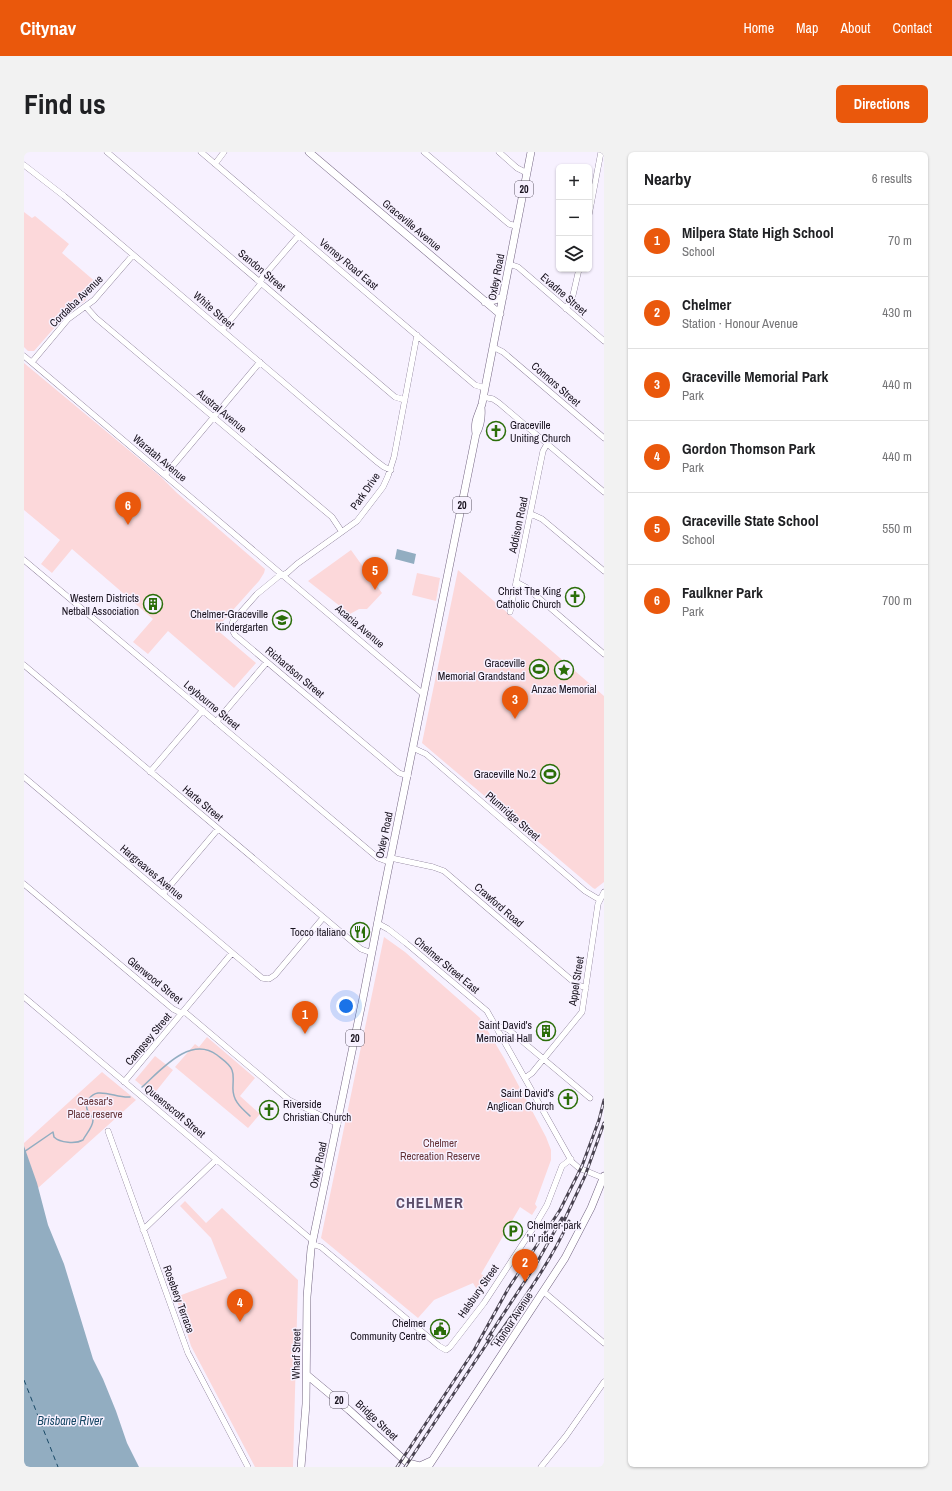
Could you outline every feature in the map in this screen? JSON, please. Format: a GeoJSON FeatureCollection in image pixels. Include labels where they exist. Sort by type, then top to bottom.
{"type":"FeatureCollection","features":[{"type":"Feature","properties":{"kind":"main road","name":"Graceville Avenue"},"geometry":{"type":"LineString","coordinates":[[310,152],[500,314]]}},
{"type":"Feature","properties":{"kind":"main road","name":"Oxley Road"},"geometry":{"type":"LineString","coordinates":[[313,1242],[408,776],[423,694],[476,434],[475,426],[477,415],[481,407],[485,388],[531,152]]}},
{"type":"Feature","properties":{"kind":"main road"},"geometry":{"type":"LineString","coordinates":[[485,302],[503,297]]}},
{"type":"Feature","properties":{"kind":"main road","name":"Honour Avenue"},"geometry":{"type":"LineString","coordinates":[[432,1464],[571,1248],[604,1177]]}},
{"type":"Feature","properties":{"kind":"main road","name":"Wharf Street"},"geometry":{"type":"LineString","coordinates":[[301,1467],[306,1375],[308,1283],[313,1242]]}},
{"type":"Feature","properties":{"kind":"main road","name":"Bridge Street"},"geometry":{"type":"LineString","coordinates":[[306,1375],[350,1410],[410,1465]]}},
{"type":"Feature","properties":{"kind":"main road"},"geometry":{"type":"LineString","coordinates":[[410,1465],[420,1466],[432,1464]]}},
{"type":"Feature","properties":{"kind":"street","name":"Sandon Street"},"geometry":{"type":"LineString","coordinates":[[107,152],[396,398],[405,400]]}},
{"type":"Feature","properties":{"kind":"street","name":"Verney Road East"},"geometry":{"type":"LineString","coordinates":[[201,152],[475,385],[485,388]]}},
{"type":"Feature","properties":{"kind":"street"},"geometry":{"type":"LineString","coordinates":[[214,164],[224,152]]}},
{"type":"Feature","properties":{"kind":"street"},"geometry":{"type":"LineString","coordinates":[[424,152],[509,224],[516,226]]}},
{"type":"Feature","properties":{"kind":"street"},"geometry":{"type":"LineString","coordinates":[[499,152],[518,168],[527,173]]}},
{"type":"Feature","properties":{"kind":"street"},"geometry":{"type":"LineString","coordinates":[[592,200],[601,152]]}},
{"type":"Feature","properties":{"kind":"street","name":"White Street"},"geometry":{"type":"LineString","coordinates":[[24,165],[64,196],[133,254],[382,466],[391,470]]}},
{"type":"Feature","properties":{"kind":"street"},"geometry":{"type":"LineString","coordinates":[[222,330],[259,286],[262,278],[299,235]]}},
{"type":"Feature","properties":{"kind":"street","name":"Cordalba Avenue"},"geometry":{"type":"LineString","coordinates":[[32,362],[68,319],[94,300],[133,254]]}},
{"type":"Feature","properties":{"kind":"street","name":"Evadne Street"},"geometry":{"type":"LineString","coordinates":[[509,264],[518,267],[604,341]]}},
{"type":"Feature","properties":{"kind":"street"},"geometry":{"type":"LineString","coordinates":[[566,309],[574,295],[578,272]]}},
{"type":"Feature","properties":{"kind":"street","name":"Austral Avenue"},"geometry":{"type":"LineString","coordinates":[[86,307],[96,318],[332,517],[337,522],[342,532]]}},
{"type":"Feature","properties":{"kind":"street","name":"Park Drive"},"geometry":{"type":"LineString","coordinates":[[283,575],[356,521],[383,487],[391,470],[417,335]]}},
{"type":"Feature","properties":{"kind":"street","name":"Connors Street"},"geometry":{"type":"LineString","coordinates":[[493,347],[503,352],[604,438]]}},
{"type":"Feature","properties":{"kind":"street","name":"Waratah Avenue"},"geometry":{"type":"LineString","coordinates":[[24,356],[283,575]]}},
{"type":"Feature","properties":{"kind":"street"},"geometry":{"type":"LineString","coordinates":[[165,476],[260,362]]}},
{"type":"Feature","properties":{"kind":"street"},"geometry":{"type":"LineString","coordinates":[[483,397],[493,399],[499,403],[604,492]]}},
{"type":"Feature","properties":{"kind":"street","name":"Addison Road"},"geometry":{"type":"LineString","coordinates":[[510,612],[543,452],[547,444]]}},
{"type":"Feature","properties":{"kind":"street"},"geometry":{"type":"LineString","coordinates":[[531,514],[542,518],[604,572]]}},
{"type":"Feature","properties":{"kind":"street","name":"Leybourne Street"},"geometry":{"type":"LineString","coordinates":[[24,560],[378,858],[390,860]]}},
{"type":"Feature","properties":{"kind":"street","name":"Acacia Avenue"},"geometry":{"type":"LineString","coordinates":[[283,575],[423,694]]}},
{"type":"Feature","properties":{"kind":"street","name":"Richardson Street"},"geometry":{"type":"LineString","coordinates":[[283,575],[279,576],[254,597],[234,620],[231,626],[235,635],[399,773],[408,776]]}},
{"type":"Feature","properties":{"kind":"street"},"geometry":{"type":"LineString","coordinates":[[516,582],[527,588],[604,654]]}},
{"type":"Feature","properties":{"kind":"street"},"geometry":{"type":"LineString","coordinates":[[216,722],[267,662]]}},
{"type":"Feature","properties":{"kind":"street","name":"Harte Street"},"geometry":{"type":"LineString","coordinates":[[24,665],[323,918],[361,949],[372,953]]}},
{"type":"Feature","properties":{"kind":"street"},"geometry":{"type":"LineString","coordinates":[[150,772],[203,710]]}},
{"type":"Feature","properties":{"kind":"street","name":"Plumridge Street"},"geometry":{"type":"LineString","coordinates":[[413,748],[426,754],[585,891],[600,900]]}},
{"type":"Feature","properties":{"kind":"street","name":"Hargreaves Avenue"},"geometry":{"type":"LineString","coordinates":[[24,777],[264,979],[269,979],[277,973],[323,918]]}},
{"type":"Feature","properties":{"kind":"street"},"geometry":{"type":"LineString","coordinates":[[163,894],[218,829]]}},
{"type":"Feature","properties":{"kind":"street","name":"Crawford Road"},"geometry":{"type":"LineString","coordinates":[[390,860],[433,866],[444,871],[576,984],[586,988]]}},
{"type":"Feature","properties":{"kind":"street","name":"Glenwood Street"},"geometry":{"type":"LineString","coordinates":[[24,884],[173,1009],[177,1012],[186,1013],[289,1100],[338,1124]]}},
{"type":"Feature","properties":{"kind":"street","name":"Appel Street"},"geometry":{"type":"LineString","coordinates":[[525,1078],[580,1015],[586,988],[600,900],[604,892]]}},
{"type":"Feature","properties":{"kind":"street","name":"Chelmer Street East"},"geometry":{"type":"LineString","coordinates":[[377,923],[388,929],[406,943],[484,1009],[489,1015],[570,1159],[578,1167],[604,1177]]}},
{"type":"Feature","properties":{"kind":"street","name":"Campsey Street"},"geometry":{"type":"LineString","coordinates":[[124,1082],[232,953]]}},
{"type":"Feature","properties":{"kind":"street","name":"Queenscroft Street"},"geometry":{"type":"LineString","coordinates":[[24,997],[313,1242],[321,1247],[439,1346],[446,1350]]}},
{"type":"Feature","properties":{"kind":"street"},"geometry":{"type":"LineString","coordinates":[[497,1029],[502,1026],[506,1028],[590,1098]]}},
{"type":"Feature","properties":{"kind":"street","name":"Rosebery Terrace"},"geometry":{"type":"LineString","coordinates":[[108,1131],[188,1353],[248,1467]]}},
{"type":"Feature","properties":{"kind":"street","name":"Halsbury Street"},"geometry":{"type":"LineString","coordinates":[[446,1350],[452,1345],[484,1303],[535,1227],[547,1205],[562,1166],[570,1159]]}},
{"type":"Feature","properties":{"kind":"street"},"geometry":{"type":"LineString","coordinates":[[143,1230],[216,1160]]}},
{"type":"Feature","properties":{"kind":"street"},"geometry":{"type":"LineString","coordinates":[[544,1292],[604,1343]]}},
{"type":"Feature","properties":{"kind":"street"},"geometry":{"type":"LineString","coordinates":[[541,1467],[566,1436],[604,1382]]}},
{"type":"Feature","properties":{"kind":"green space"},"geometry":{"type":"Polygon","coordinates":[[[24,212],[32,218],[35,216],[69,244],[62,253],[98,284],[84,302],[70,310],[34,351],[28,351],[24,347],[24,212]]]}},
{"type":"Feature","properties":{"kind":"green space"},"geometry":{"type":"Polygon","coordinates":[[[24,363],[161,477],[177,493],[265,569],[259,581],[216,629],[256,663],[234,688],[168,631],[148,654],[133,642],[153,619],[72,549],[52,573],[41,564],[60,540],[24,510],[24,363]]]}},
{"type":"Feature","properties":{"kind":"green space"},"geometry":{"type":"Polygon","coordinates":[[[351,550],[382,593],[367,609],[359,609],[350,614],[308,581],[351,550]]]}},
{"type":"Feature","properties":{"kind":"green space"},"geometry":{"type":"Polygon","coordinates":[[[458,570],[604,696],[604,882],[595,889],[422,743],[458,570]]]}},
{"type":"Feature","properties":{"kind":"green space"},"geometry":{"type":"Polygon","coordinates":[[[417,573],[440,578],[436,601],[412,595],[417,573]]]}},
{"type":"Feature","properties":{"kind":"green space","name":"Chelmer Recreation Reserve"},"geometry":{"type":"Polygon","coordinates":[[[384,937],[405,952],[480,1018],[504,1058],[546,1137],[551,1150],[551,1160],[535,1204],[537,1207],[532,1215],[520,1207],[481,1274],[488,1278],[479,1293],[473,1283],[434,1300],[418,1318],[321,1238],[384,937]]]}},
{"type":"Feature","properties":{"kind":"green space"},"geometry":{"type":"Polygon","coordinates":[[[207,1037],[255,1078],[240,1096],[260,1114],[248,1128],[175,1067],[195,1044],[199,1047],[207,1037]]]}},
{"type":"Feature","properties":{"kind":"green space"},"geometry":{"type":"Polygon","coordinates":[[[155,1056],[173,1070],[153,1095],[135,1080],[155,1056]]]}},
{"type":"Feature","properties":{"kind":"green space","name":"Caesar's Place reserve"},"geometry":{"type":"Polygon","coordinates":[[[102,1072],[136,1100],[38,1188],[24,1143],[102,1072]]]}},
{"type":"Feature","properties":{"kind":"green space"},"geometry":{"type":"Polygon","coordinates":[[[185,1201],[206,1223],[222,1208],[298,1280],[293,1467],[255,1467],[191,1346],[176,1297],[227,1278],[211,1238],[180,1206],[185,1201]]]}},
{"type":"Feature","properties":{"kind":"water"},"geometry":{"type":"Polygon","coordinates":[[[397,549],[416,554],[414,564],[395,559],[397,549]]]}},
{"type":"Feature","properties":{"kind":"water","name":"Brisbane River"},"geometry":{"type":"Polygon","coordinates":[[[24,1146],[37,1183],[48,1225],[64,1264],[93,1359],[116,1411],[127,1443],[139,1467],[24,1467],[24,1146]]]}},
{"type":"Feature","properties":{"kind":"waterway"},"geometry":{"type":"LineString","coordinates":[[142,1087],[176,1057],[197,1049],[207,1050],[217,1055],[231,1068],[233,1074],[233,1091],[235,1099],[250,1116]]}},
{"type":"Feature","properties":{"kind":"waterway"},"geometry":{"type":"LineString","coordinates":[[24,1152],[53,1132],[54,1137],[60,1141],[76,1142],[83,1140],[93,1123],[87,1106],[89,1099],[93,1095],[98,1093],[106,1093],[122,1097],[130,1097]]}},
{"type":"Feature","properties":{"kind":"ferry route"},"geometry":{"type":"LineString","coordinates":[[24,1380],[58,1467]]}},
{"type":"Feature","properties":{"kind":"railway"},"geometry":{"type":"LineString","coordinates":[[397,1467],[473,1352],[508,1289],[560,1210],[582,1166],[599,1120],[604,1100]]}},
{"type":"Feature","properties":{"kind":"railway"},"geometry":{"type":"LineString","coordinates":[[562,1225],[585,1176],[604,1123]]}},
{"type":"Feature","properties":{"kind":"railway"},"geometry":{"type":"LineString","coordinates":[[487,1339],[535,1266],[562,1218]]}},
{"type":"Feature","properties":{"kind":"railway"},"geometry":{"type":"LineString","coordinates":[[492,1344],[543,1269],[569,1221]]}},
{"type":"Feature","properties":{"kind":"railway"},"geometry":{"type":"LineString","coordinates":[[405,1467],[492,1336]]}},
{"type":"Feature","properties":{"kind":"place","name":"Graceville Uniting Church"},"geometry":{"type":"Point","coordinates":[496,431]}},
{"type":"Feature","properties":{"kind":"place","name":"Faulkner Park"},"geometry":{"type":"Point","coordinates":[128,525]}},
{"type":"Feature","properties":{"kind":"place","name":"Graceville State School"},"geometry":{"type":"Point","coordinates":[375,590]}},
{"type":"Feature","properties":{"kind":"place","name":"Christ The King Catholic Church"},"geometry":{"type":"Point","coordinates":[575,597]}},
{"type":"Feature","properties":{"kind":"place","name":"Western Districts Netball Association"},"geometry":{"type":"Point","coordinates":[153,604]}},
{"type":"Feature","properties":{"kind":"place","name":"Chelmer-Graceville Kindergarten"},"geometry":{"type":"Point","coordinates":[282,620]}},
{"type":"Feature","properties":{"kind":"place","name":"Graceville Memorial Grandstand"},"geometry":{"type":"Point","coordinates":[539,669]}},
{"type":"Feature","properties":{"kind":"place","name":"Anzac Memorial"},"geometry":{"type":"Point","coordinates":[564,670]}},
{"type":"Feature","properties":{"kind":"place","name":"Graceville Memorial Park"},"geometry":{"type":"Point","coordinates":[515,719]}},
{"type":"Feature","properties":{"kind":"place","name":"Graceville No.2"},"geometry":{"type":"Point","coordinates":[550,774]}},
{"type":"Feature","properties":{"kind":"place","name":"Tocco Italiano"},"geometry":{"type":"Point","coordinates":[360,932]}},
{"type":"Feature","properties":{"kind":"place","name":"Saint David's Memorial Hall"},"geometry":{"type":"Point","coordinates":[546,1031]}},
{"type":"Feature","properties":{"kind":"place","name":"Milpera State High School"},"geometry":{"type":"Point","coordinates":[305,1034]}},
{"type":"Feature","properties":{"kind":"place","name":"Saint David's Anglican Church"},"geometry":{"type":"Point","coordinates":[568,1099]}},
{"type":"Feature","properties":{"kind":"place","name":"Riverside Christian Church"},"geometry":{"type":"Point","coordinates":[269,1110]}},
{"type":"Feature","properties":{"kind":"place","name":"Chelmer park 'n' ride"},"geometry":{"type":"Point","coordinates":[513,1231]}},
{"type":"Feature","properties":{"kind":"place","name":"Chelmer"},"geometry":{"type":"Point","coordinates":[525,1282]}},
{"type":"Feature","properties":{"kind":"place","name":"Gordon Thomson Park"},"geometry":{"type":"Point","coordinates":[240,1322]}},
{"type":"Feature","properties":{"kind":"place","name":"Chelmer Community Centre"},"geometry":{"type":"Point","coordinates":[440,1329]}},
{"type":"Feature","properties":{"kind":"district","name":"CHELMER"},"geometry":{"type":"Point","coordinates":[430,1202]}}]}
